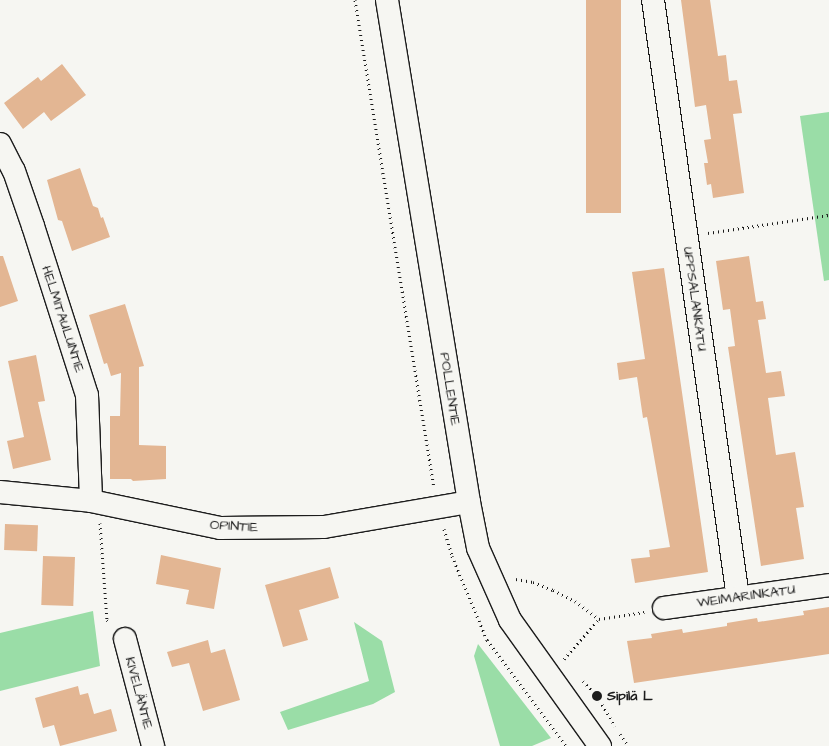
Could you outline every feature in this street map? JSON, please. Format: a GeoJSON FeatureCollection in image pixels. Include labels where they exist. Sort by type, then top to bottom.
{"type":"FeatureCollection","features":[{"type":"Feature","properties":{"kind":"street","name":"POLLENTIE"},"geometry":{"type":"LineString","coordinates":[[387,0],[468,502],[478,548],[510,620],[600,746]]}},
{"type":"Feature","properties":{"kind":"street","name":"UPPSALANKATU"},"geometry":{"type":"LineString","coordinates":[[653,0],[738,597]]}},
{"type":"Feature","properties":{"kind":"street","name":"HELMITAULUNTIE"},"geometry":{"type":"LineString","coordinates":[[0,144],[14,171],[87,395],[95,502]]}},
{"type":"Feature","properties":{"kind":"street","name":"OPINTIE"},"geometry":{"type":"LineString","coordinates":[[0,492],[95,502],[220,528],[315,528],[468,502]]}},
{"type":"Feature","properties":{"kind":"street","name":"WEIMARINKATU"},"geometry":{"type":"LineString","coordinates":[[664,608],[829,585]]}},
{"type":"Feature","properties":{"kind":"street","name":"KIVELÄNTIE"},"geometry":{"type":"LineString","coordinates":[[125,639],[152,746]]}},
{"type":"Feature","properties":{"kind":"path"},"geometry":{"type":"LineString","coordinates":[[686,236],[829,215]]}},
{"type":"Feature","properties":{"kind":"path"},"geometry":{"type":"LineString","coordinates":[[95,502],[107,620],[125,639]]}},
{"type":"Feature","properties":{"kind":"path"},"geometry":{"type":"LineString","coordinates":[[513,580],[533,582],[553,590],[576,602],[599,619]]}},
{"type":"Feature","properties":{"kind":"path"},"geometry":{"type":"LineString","coordinates":[[563,659],[599,619],[664,608]]}},
{"type":"Feature","properties":{"kind":"green space"},"geometry":{"type":"Polygon","coordinates":[[[829,112],[829,280],[824,281],[800,116],[829,112]]]}},
{"type":"Feature","properties":{"kind":"green space"},"geometry":{"type":"Polygon","coordinates":[[[93,611],[100,666],[0,691],[0,633],[93,611]]]}},
{"type":"Feature","properties":{"kind":"green space"},"geometry":{"type":"Polygon","coordinates":[[[354,622],[382,641],[395,692],[373,704],[288,730],[280,712],[369,681],[354,622]]]}},
{"type":"Feature","properties":{"kind":"green space"},"geometry":{"type":"Polygon","coordinates":[[[478,644],[551,738],[532,746],[500,746],[474,656],[478,644]]]}},
{"type":"Feature","properties":{"kind":"building"},"geometry":{"type":"Polygon","coordinates":[[[586,0],[621,0],[621,213],[586,213],[586,0]]]}},
{"type":"Feature","properties":{"kind":"building"},"geometry":{"type":"Polygon","coordinates":[[[681,0],[710,0],[718,56],[726,55],[729,81],[737,80],[742,113],[733,114],[744,193],[713,198],[711,184],[707,185],[704,163],[708,163],[704,140],[711,139],[706,105],[695,107],[681,0]]]}},
{"type":"Feature","properties":{"kind":"building"},"geometry":{"type":"Polygon","coordinates":[[[62,64],[86,95],[51,121],[44,112],[23,129],[4,103],[38,77],[41,81],[62,64]]]}},
{"type":"Feature","properties":{"kind":"building"},"geometry":{"type":"Polygon","coordinates":[[[80,168],[93,206],[98,208],[101,218],[103,217],[110,237],[72,251],[62,221],[58,220],[47,180],[80,168]]]}},
{"type":"Feature","properties":{"kind":"building"},"geometry":{"type":"Polygon","coordinates":[[[0,256],[3,256],[18,301],[0,307],[0,256]]]}},
{"type":"Feature","properties":{"kind":"building"},"geometry":{"type":"Polygon","coordinates":[[[749,256],[756,302],[763,301],[766,319],[758,320],[766,373],[781,371],[785,396],[768,398],[776,455],[795,452],[804,507],[796,508],[804,559],[761,566],[728,347],[735,346],[730,309],[723,310],[716,261],[749,256]]]}},
{"type":"Feature","properties":{"kind":"building"},"geometry":{"type":"Polygon","coordinates":[[[664,268],[708,572],[635,583],[631,559],[650,557],[649,550],[670,547],[647,417],[643,418],[637,377],[619,380],[617,363],[645,359],[632,272],[664,268]]]}},
{"type":"Feature","properties":{"kind":"building"},"geometry":{"type":"Polygon","coordinates":[[[125,304],[144,366],[139,367],[139,445],[166,446],[166,479],[133,481],[131,479],[110,479],[110,416],[120,416],[121,373],[111,376],[107,363],[104,364],[89,315],[125,304]]]}},
{"type":"Feature","properties":{"kind":"building"},"geometry":{"type":"Polygon","coordinates":[[[36,355],[45,401],[38,402],[51,460],[13,469],[7,441],[24,437],[8,361],[36,355]]]}},
{"type":"Feature","properties":{"kind":"building"},"geometry":{"type":"Polygon","coordinates":[[[5,524],[38,525],[37,551],[4,550],[5,524]]]}},
{"type":"Feature","properties":{"kind":"building"},"geometry":{"type":"Polygon","coordinates":[[[161,555],[221,568],[214,609],[186,604],[189,590],[156,584],[161,555]]]}},
{"type":"Feature","properties":{"kind":"building"},"geometry":{"type":"Polygon","coordinates":[[[43,556],[75,557],[73,606],[41,605],[43,556]]]}},
{"type":"Feature","properties":{"kind":"building"},"geometry":{"type":"Polygon","coordinates":[[[330,567],[339,598],[299,610],[308,640],[283,647],[265,585],[330,567]]]}},
{"type":"Feature","properties":{"kind":"building"},"geometry":{"type":"Polygon","coordinates":[[[829,607],[829,654],[634,683],[627,641],[652,638],[651,634],[682,629],[683,633],[727,626],[727,623],[757,618],[758,622],[804,615],[803,611],[829,607]]]}},
{"type":"Feature","properties":{"kind":"building"},"geometry":{"type":"Polygon","coordinates":[[[208,640],[211,653],[225,649],[240,700],[203,711],[189,663],[172,667],[167,652],[208,640]]]}},
{"type":"Feature","properties":{"kind":"building"},"geometry":{"type":"Polygon","coordinates":[[[78,686],[80,695],[88,693],[94,714],[111,709],[117,731],[60,746],[54,725],[43,728],[35,698],[78,686]]]}},
{"type":"Feature","properties":{"kind":"place","name":"Sipilä L"},"geometry":{"type":"Point","coordinates":[597,696]}}]}
